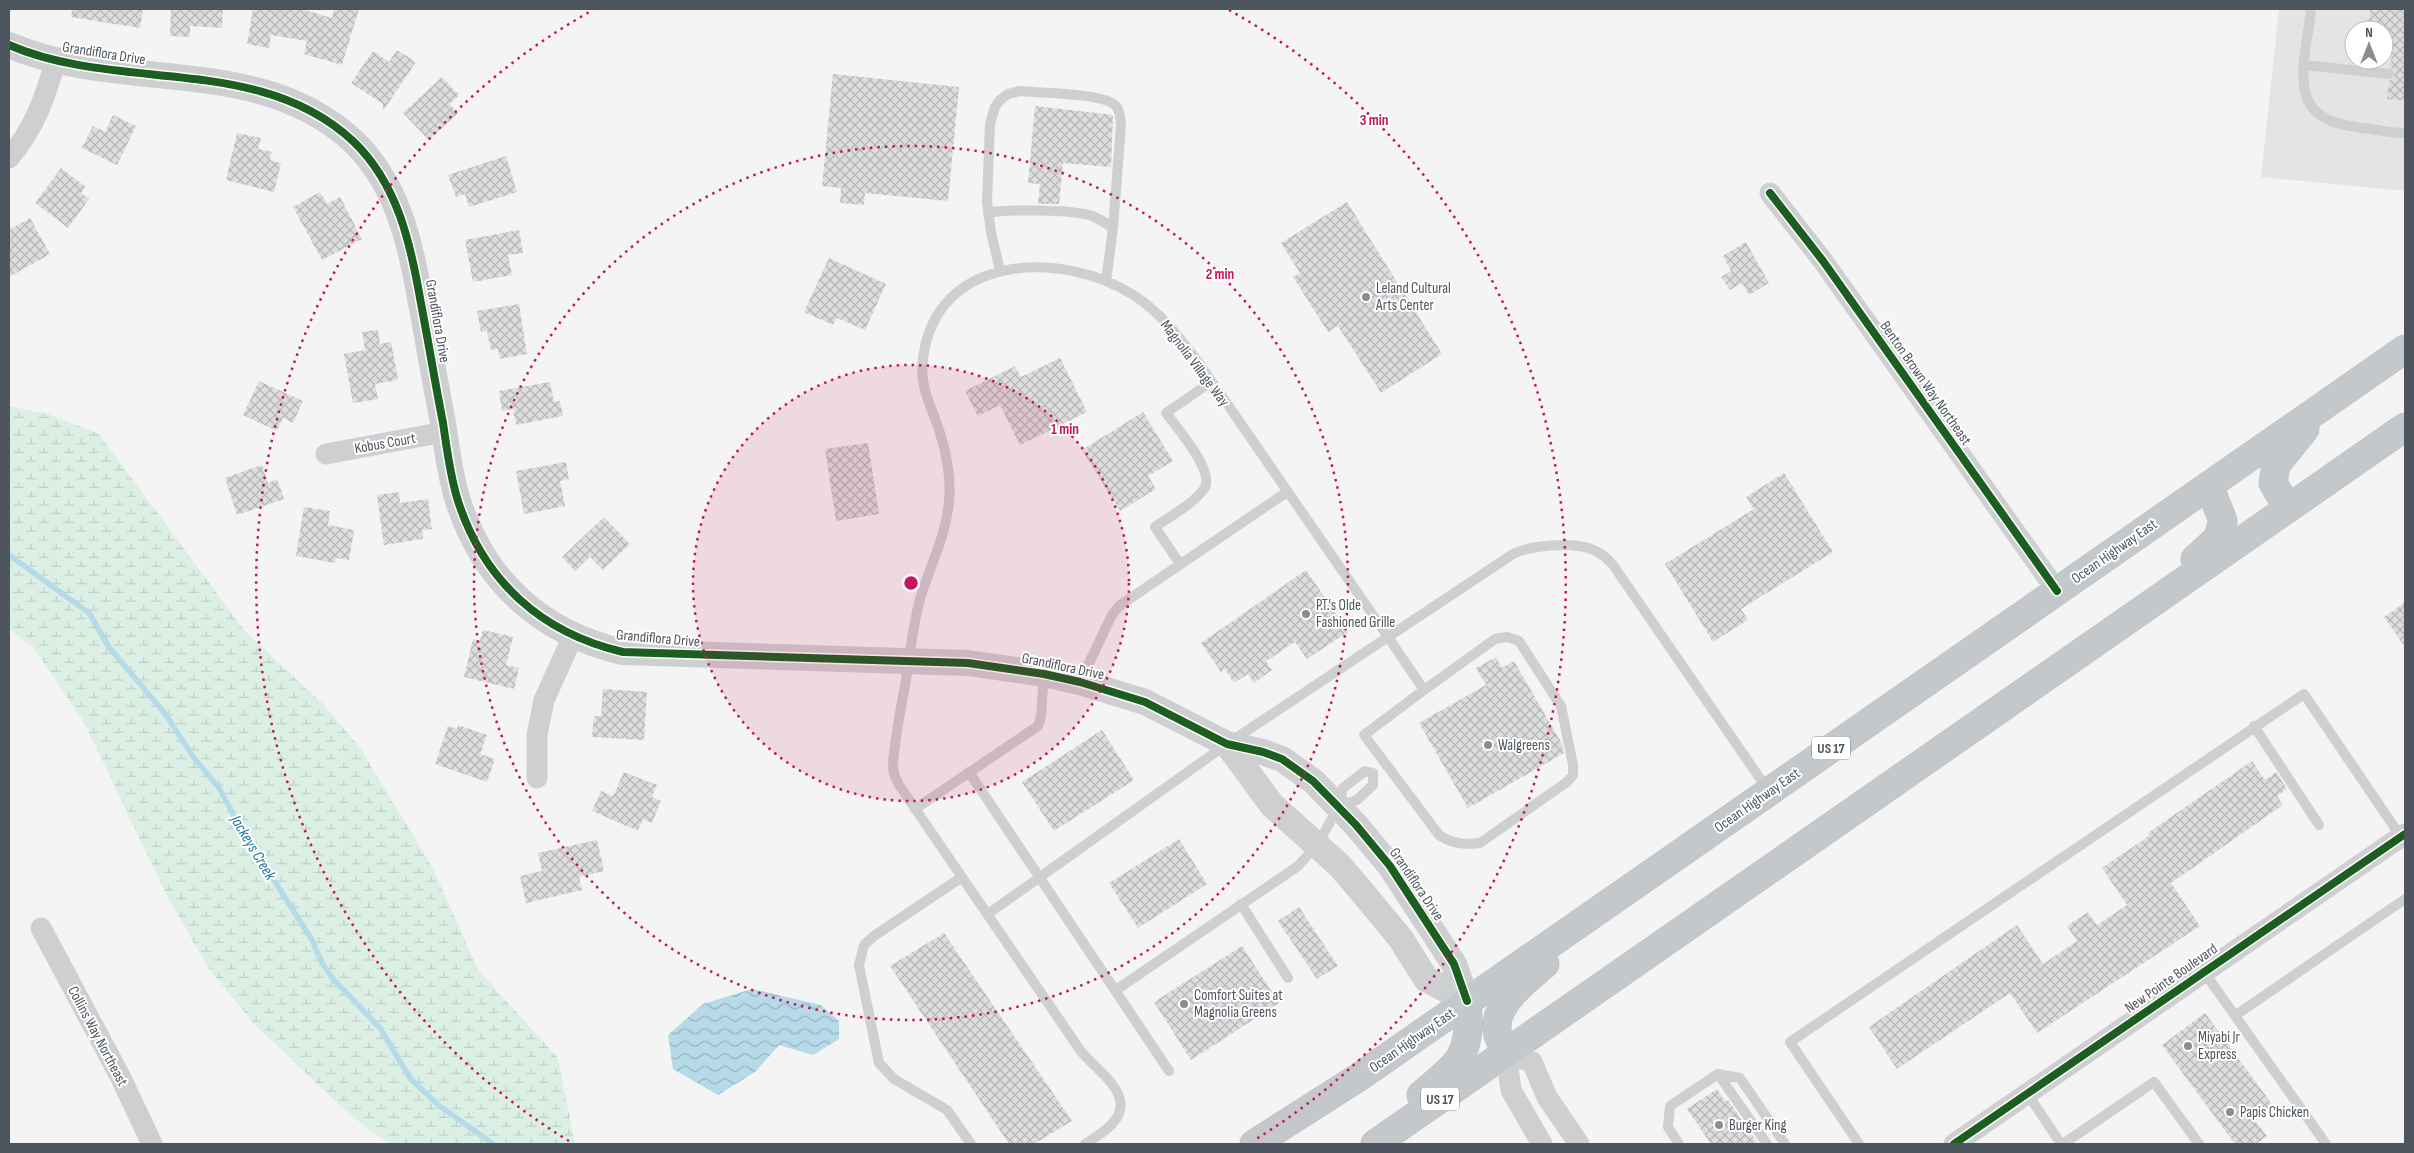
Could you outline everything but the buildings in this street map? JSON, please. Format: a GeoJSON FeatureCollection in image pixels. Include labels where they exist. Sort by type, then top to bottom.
{"type":"FeatureCollection","features":[{"type":"Feature","properties":{"kind":"highway","name":"Ocean Highway East"},"geometry":{"type":"LineString","coordinates":[[1254,1144],[1359,1077],[2405,350]]}},
{"type":"Feature","properties":{"kind":"highway"},"geometry":{"type":"LineString","coordinates":[[2288,508],[2273,483],[2276,465],[2323,406]]}},
{"type":"Feature","properties":{"kind":"highway","name":"US 17"},"geometry":{"type":"LineString","coordinates":[[1375,1144],[2405,427]]}},
{"type":"Feature","properties":{"kind":"highway"},"geometry":{"type":"LineString","coordinates":[[2117,628],[2217,539],[2223,521],[2209,485]]}},
{"type":"Feature","properties":{"kind":"highway"},"geometry":{"type":"LineString","coordinates":[[1506,1053],[1498,1035],[1498,1024],[1500,1015],[1510,997],[1630,887]]}},
{"type":"Feature","properties":{"kind":"highway"},"geometry":{"type":"LineString","coordinates":[[1369,1144],[1459,1060],[1466,1040],[1469,1020],[1467,1001]]}},
{"type":"Feature","properties":{"kind":"street","name":"Grandiflora Drive"},"geometry":{"type":"LineString","coordinates":[[9,45],[56,60],[222,83],[257,90],[286,100],[314,114],[354,143],[384,182],[406,230],[457,498],[468,529],[483,558],[499,579],[521,601],[573,636],[596,645],[623,652],[646,654],[968,663],[1044,674],[1080,682],[1145,702],[1227,744],[1282,759],[1313,781],[1339,806],[1390,866],[1454,964],[1467,1001]]}},
{"type":"Feature","properties":{"kind":"street"},"geometry":{"type":"LineString","coordinates":[[9,158],[33,125],[44,102],[56,60]]}},
{"type":"Feature","properties":{"kind":"street","name":"Benton Brown Way Northeast"},"geometry":{"type":"LineString","coordinates":[[1770,193],[1823,261],[2057,591]]}},
{"type":"Feature","properties":{"kind":"street","name":"Kobus Court"},"geometry":{"type":"LineString","coordinates":[[326,454],[444,432]]}},
{"type":"Feature","properties":{"kind":"street"},"geometry":{"type":"LineString","coordinates":[[537,778],[537,735],[544,700],[573,636]]}},
{"type":"Feature","properties":{"kind":"street","name":"Grandiflora Drive"},"geometry":{"type":"LineString","coordinates":[[1227,744],[1272,805],[1338,865],[1401,939],[1426,979],[1467,1001]]}},
{"type":"Feature","properties":{"kind":"street","name":"New Pointe Boulevard"},"geometry":{"type":"LineString","coordinates":[[1954,1144],[2403,836]]}},
{"type":"Feature","properties":{"kind":"street","name":"Collins Way Northeast"},"geometry":{"type":"LineString","coordinates":[[41,928],[121,1078],[152,1144]]}},
{"type":"Feature","properties":{"kind":"street"},"geometry":{"type":"LineString","coordinates":[[1542,1144],[1511,1090],[1506,1053],[1532,1062],[1546,1097],[1579,1144]]}},
{"type":"Feature","properties":{"kind":"lane"},"geometry":{"type":"LineString","coordinates":[[2312,9],[2303,78],[2305,92],[2321,116],[2341,126],[2405,133]]}},
{"type":"Feature","properties":{"kind":"lane"},"geometry":{"type":"LineString","coordinates":[[2305,65],[2389,74]]}},
{"type":"Feature","properties":{"kind":"lane"},"geometry":{"type":"LineString","coordinates":[[1000,271],[988,212],[986,189],[990,124],[995,107],[1008,94],[1020,91],[1102,98],[1112,102],[1120,112],[1121,125],[1113,228],[1106,281]]}},
{"type":"Feature","properties":{"kind":"lane"},"geometry":{"type":"LineString","coordinates":[[988,212],[1008,210],[1085,214],[1100,219],[1113,228]]}},
{"type":"Feature","properties":{"kind":"lane","name":"Magnolia Village Way"},"geometry":{"type":"LineString","coordinates":[[1085,1144],[1112,1124],[1121,1107],[1120,1099],[1110,1083],[1086,1058],[898,784],[894,774],[893,765],[919,602],[942,542],[949,501],[948,465],[945,450],[923,386],[923,358],[931,327],[952,297],[980,278],[1000,271],[1035,267],[1056,268],[1089,275],[1106,281],[1135,296],[1159,316],[1183,342],[1424,690]]}},
{"type":"Feature","properties":{"kind":"lane"},"geometry":{"type":"LineString","coordinates":[[1180,564],[1155,527],[1197,497],[1205,488],[1206,480],[1202,464],[1166,413],[1211,382]]}},
{"type":"Feature","properties":{"kind":"lane"},"geometry":{"type":"LineString","coordinates":[[1080,682],[1112,615],[1119,606],[1287,492]]}},
{"type":"Feature","properties":{"kind":"lane"},"geometry":{"type":"LineString","coordinates":[[988,914],[1227,744],[1513,554],[1525,548],[1540,546],[1591,549],[1603,555],[1613,565],[1768,792]]}},
{"type":"Feature","properties":{"kind":"lane"},"geometry":{"type":"LineString","coordinates":[[1506,637],[1519,641],[1561,706],[1574,765],[1573,775],[1567,782],[1480,843],[1465,845],[1450,842],[1439,835],[1364,735],[1424,690],[1496,639],[1506,637]]}},
{"type":"Feature","properties":{"kind":"lane"},"geometry":{"type":"LineString","coordinates":[[915,809],[1038,726],[1041,716],[1044,674]]}},
{"type":"Feature","properties":{"kind":"lane"},"geometry":{"type":"LineString","coordinates":[[1859,1144],[1790,1042],[2254,726],[2304,694],[2403,836]]}},
{"type":"Feature","properties":{"kind":"lane"},"geometry":{"type":"LineString","coordinates":[[2254,726],[2319,826]]}},
{"type":"Feature","properties":{"kind":"lane"},"geometry":{"type":"LineString","coordinates":[[1373,773],[1385,764]]}},
{"type":"Feature","properties":{"kind":"lane"},"geometry":{"type":"LineString","coordinates":[[1116,990],[1298,866],[1317,845],[1339,806],[1343,788],[1365,771],[1373,773]]}},
{"type":"Feature","properties":{"kind":"lane"},"geometry":{"type":"LineString","coordinates":[[970,772],[1170,1071]]}},
{"type":"Feature","properties":{"kind":"lane"},"geometry":{"type":"LineString","coordinates":[[1339,806],[1357,800],[1373,786],[1373,773]]}},
{"type":"Feature","properties":{"kind":"lane"},"geometry":{"type":"LineString","coordinates":[[962,877],[874,936],[864,945],[859,965],[879,1063],[894,1080],[947,1110],[971,1144]]}},
{"type":"Feature","properties":{"kind":"lane"},"geometry":{"type":"LineString","coordinates":[[2236,1015],[2405,899]]}},
{"type":"Feature","properties":{"kind":"lane"},"geometry":{"type":"LineString","coordinates":[[1241,904],[1288,978]]}},
{"type":"Feature","properties":{"kind":"lane"},"geometry":{"type":"LineString","coordinates":[[2204,972],[2326,1144]]}},
{"type":"Feature","properties":{"kind":"lane"},"geometry":{"type":"LineString","coordinates":[[1718,1074],[1767,1144]]}},
{"type":"Feature","properties":{"kind":"lane"},"geometry":{"type":"LineString","coordinates":[[1679,1144],[1668,1127],[1670,1106],[1718,1074],[1740,1078],[1785,1144]]}},
{"type":"Feature","properties":{"kind":"lane"},"geometry":{"type":"LineString","coordinates":[[2027,1093],[2062,1144],[2154,1082],[2199,1144]]}},
{"type":"Feature","properties":{"kind":"shaded area"},"geometry":{"type":"Polygon","coordinates":[[[2279,9],[2405,9],[2405,191],[2261,177],[2279,9]]]}},
{"type":"Feature","properties":{"kind":"green space"},"geometry":{"type":"Polygon","coordinates":[[[9,406],[48,414],[99,434],[244,630],[324,705],[360,748],[433,868],[478,970],[558,1058],[575,1144],[389,1144],[349,1114],[254,1024],[209,969],[167,896],[84,722],[34,648],[9,629],[9,406]]]}},
{"type":"Feature","properties":{"kind":"water"},"geometry":{"type":"Polygon","coordinates":[[[752,989],[821,1005],[839,1021],[839,1039],[813,1055],[779,1045],[755,1072],[718,1095],[673,1069],[668,1035],[703,1004],[752,989]]]}},
{"type":"Feature","properties":{"kind":"waterway","name":"Jackeys Creek"},"geometry":{"type":"LineString","coordinates":[[9,555],[89,613],[109,647],[166,715],[194,758],[219,788],[239,825],[312,940],[322,963],[334,980],[380,1028],[410,1078],[437,1104],[493,1144]]}},
{"type":"Feature","properties":{"kind":"cycle path"},"geometry":{"type":"LineString","coordinates":[[9,45],[52,59],[96,68],[188,78],[233,85],[276,96],[317,114],[354,142],[369,158],[391,195],[412,255],[449,462],[458,501],[469,530],[483,556],[500,579],[542,617],[566,632],[623,652],[968,663],[1044,674],[1080,682],[1145,702],[1227,744],[1263,752],[1282,759],[1313,781],[1356,825],[1390,866],[1454,964],[1467,1001]]}},
{"type":"Feature","properties":{"kind":"cycle path"},"geometry":{"type":"LineString","coordinates":[[1770,193],[1823,261],[2057,591]]}},
{"type":"Feature","properties":{"kind":"cycle path"},"geometry":{"type":"LineString","coordinates":[[1954,1144],[2405,834]]}},
{"type":"Feature","properties":{"kind":"place","name":"Leland Cultural Arts Center"},"geometry":{"type":"Point","coordinates":[1366,297]}},
{"type":"Feature","properties":{"kind":"place","name":"P.T.'s Olde Fashioned Grille"},"geometry":{"type":"Point","coordinates":[1306,614]}},
{"type":"Feature","properties":{"kind":"place","name":"Walgreens"},"geometry":{"type":"Point","coordinates":[1488,745]}},
{"type":"Feature","properties":{"kind":"place","name":"Comfort Suites at Magnolia Greens"},"geometry":{"type":"Point","coordinates":[1184,1004]}},
{"type":"Feature","properties":{"kind":"place","name":"Miyabi Jr Express"},"geometry":{"type":"Point","coordinates":[2188,1046]}},
{"type":"Feature","properties":{"kind":"place","name":"Papis Chicken"},"geometry":{"type":"Point","coordinates":[2230,1112]}},
{"type":"Feature","properties":{"kind":"place","name":"Burger King"},"geometry":{"type":"Point","coordinates":[1719,1125]}}]}
